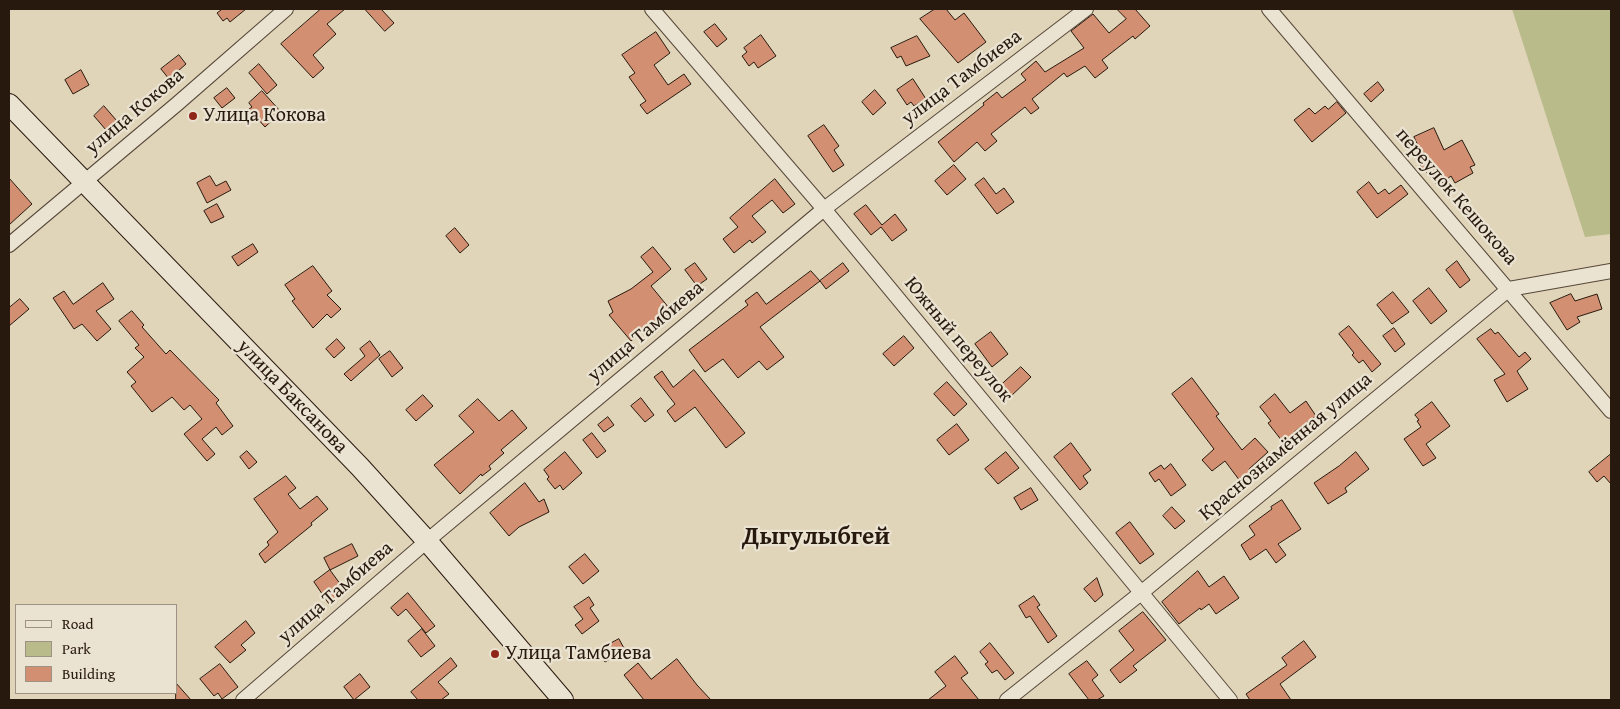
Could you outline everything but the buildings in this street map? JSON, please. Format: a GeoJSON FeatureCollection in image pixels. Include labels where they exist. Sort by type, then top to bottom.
{"type":"FeatureCollection","features":[{"type":"Feature","properties":{"kind":"main road","name":"улица Баксанова"},"geometry":{"type":"LineString","coordinates":[[9,104],[360,468],[528,657],[563,700]]}},
{"type":"Feature","properties":{"kind":"street","name":"улица Кокова"},"geometry":{"type":"LineString","coordinates":[[9,245],[286,9]]}},
{"type":"Feature","properties":{"kind":"street","name":"Южный переулок"},"geometry":{"type":"LineString","coordinates":[[652,9],[824,210],[1230,700]]}},
{"type":"Feature","properties":{"kind":"street","name":"улица Тамбиева"},"geometry":{"type":"LineString","coordinates":[[243,700],[427,542],[824,210],[1086,9]]}},
{"type":"Feature","properties":{"kind":"street","name":"переулок Кешокова"},"geometry":{"type":"LineString","coordinates":[[1269,9],[1611,411]]}},
{"type":"Feature","properties":{"kind":"street","name":"Краснознамённая улица"},"geometry":{"type":"LineString","coordinates":[[1007,700],[1141,594],[1509,289],[1611,271]]}},
{"type":"Feature","properties":{"kind":"green space"},"geometry":{"type":"Polygon","coordinates":[[[1512,9],[1611,9],[1611,234],[1585,237],[1512,9]]]}},
{"type":"Feature","properties":{"kind":"place","name":"Улица Кокова"},"geometry":{"type":"Point","coordinates":[193,116]}},
{"type":"Feature","properties":{"kind":"place","name":"Улица Тамбиева"},"geometry":{"type":"Point","coordinates":[495,654]}},
{"type":"Feature","properties":{"kind":"district","name":"Дыгулыбгей"},"geometry":{"type":"Point","coordinates":[816,538]}}]}
